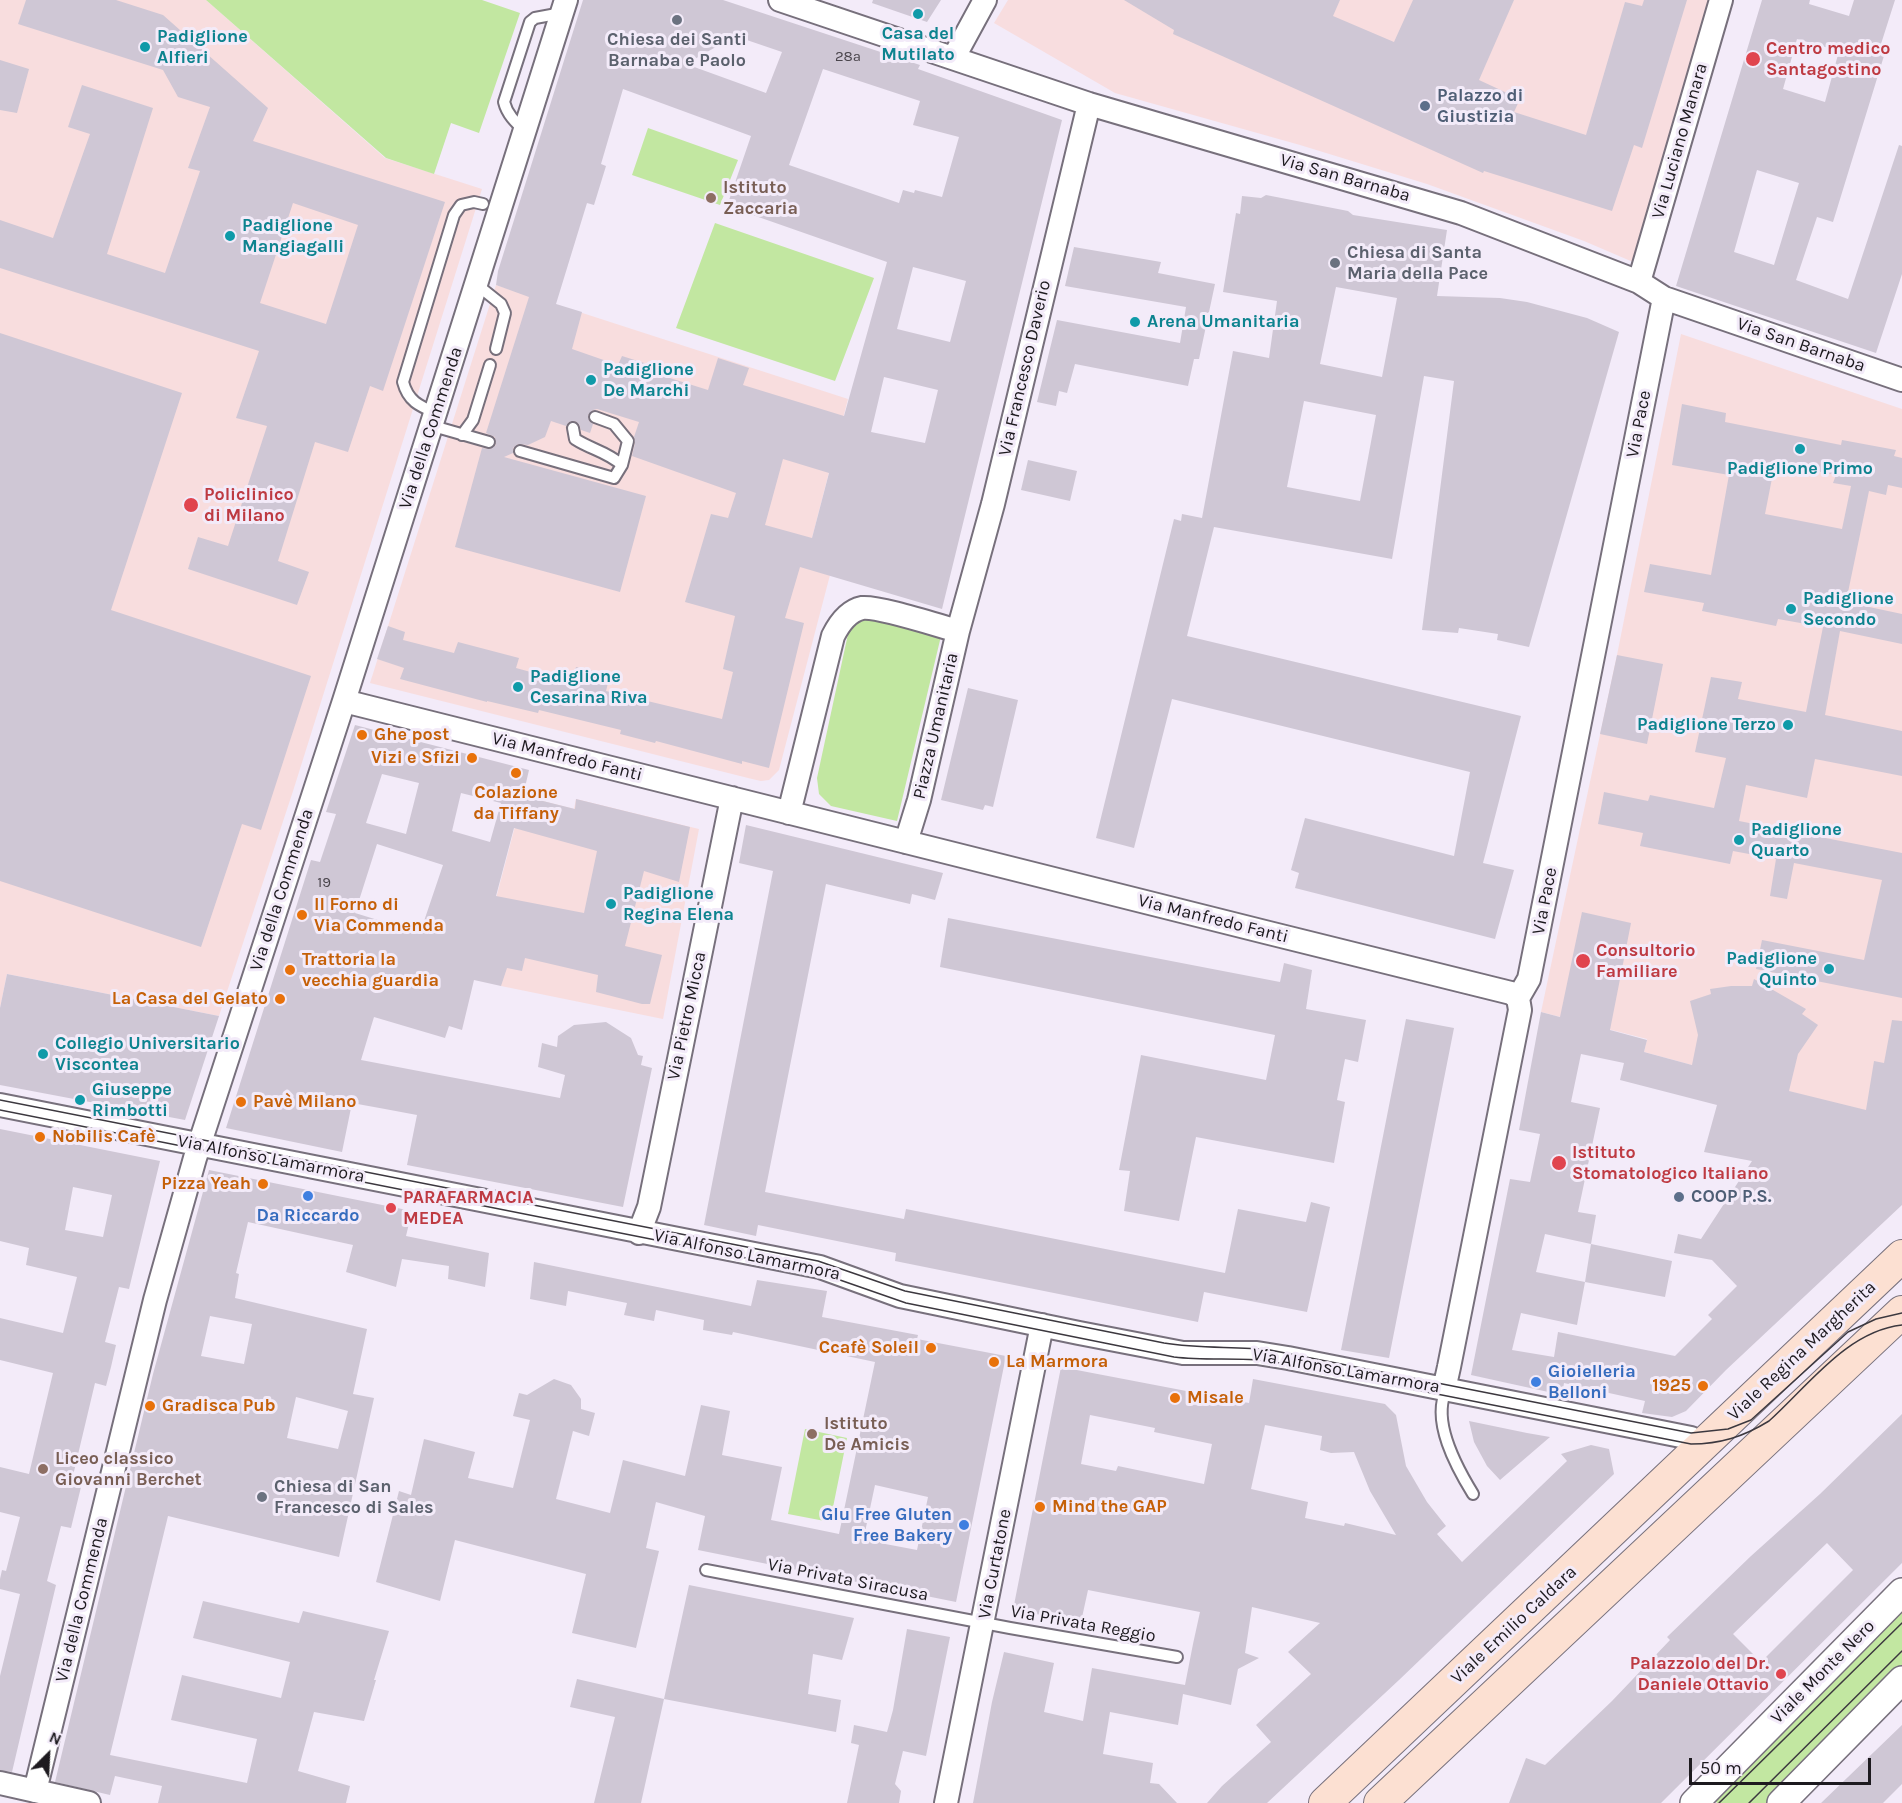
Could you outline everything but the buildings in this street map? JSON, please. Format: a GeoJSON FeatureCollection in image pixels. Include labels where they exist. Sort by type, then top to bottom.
{"type":"FeatureCollection","features":[{"type":"Feature","properties":{"kind":"main road","name":"Viale Regina Margherita"},"geometry":{"type":"LineString","coordinates":[[1702,1447],[1902,1256]]}},
{"type":"Feature","properties":{"kind":"main road"},"geometry":{"type":"LineString","coordinates":[[1877,1280],[1902,1305]]}},
{"type":"Feature","properties":{"kind":"main road"},"geometry":{"type":"LineString","coordinates":[[1702,1447],[1728,1475],[1902,1312]]}},
{"type":"Feature","properties":{"kind":"main road","name":"Viale Emilio Caldara"},"geometry":{"type":"LineString","coordinates":[[1325,1803],[1702,1447]]}},
{"type":"Feature","properties":{"kind":"main road","name":"Viale Emilio Caldara"},"geometry":{"type":"LineString","coordinates":[[1380,1803],[1728,1475]]}},
{"type":"Feature","properties":{"kind":"street","name":"Via San Barnaba"},"geometry":{"type":"LineString","coordinates":[[780,0],[1089,104],[1461,213],[1639,282],[1664,298],[1902,380]]}},
{"type":"Feature","properties":{"kind":"street"},"geometry":{"type":"LineString","coordinates":[[954,57],[985,0]]}},
{"type":"Feature","properties":{"kind":"street","name":"Via Luciano Manara"},"geometry":{"type":"LineString","coordinates":[[1639,282],[1721,0]]}},
{"type":"Feature","properties":{"kind":"street","name":"Via della Commenda"},"geometry":{"type":"LineString","coordinates":[[35,1791],[154,1300],[199,1144],[344,701],[564,6]]}},
{"type":"Feature","properties":{"kind":"street","name":"Via Francesco Daverio"},"geometry":{"type":"LineString","coordinates":[[958,631],[993,504],[1089,104]]}},
{"type":"Feature","properties":{"kind":"street","name":"Via Pace"},"geometry":{"type":"LineString","coordinates":[[1447,1389],[1445,1385],[1520,1010],[1518,998],[1529,979],[1664,298]]}},
{"type":"Feature","properties":{"kind":"street","name":"Piazza Umanitaria"},"geometry":{"type":"LineString","coordinates":[[789,813],[833,636],[839,624],[848,615],[862,608],[878,610],[958,631],[919,800],[906,842]]}},
{"type":"Feature","properties":{"kind":"street","name":"Via Manfredo Fanti"},"geometry":{"type":"LineString","coordinates":[[344,701],[789,813]]}},
{"type":"Feature","properties":{"kind":"street","name":"Via Pietro Micca"},"geometry":{"type":"LineString","coordinates":[[639,1233],[648,1207],[732,798]]}},
{"type":"Feature","properties":{"kind":"street"},"geometry":{"type":"LineString","coordinates":[[789,813],[906,842]]}},
{"type":"Feature","properties":{"kind":"street","name":"Via Manfredo Fanti"},"geometry":{"type":"LineString","coordinates":[[906,842],[1407,966],[1511,993],[1518,998]]}},
{"type":"Feature","properties":{"kind":"street","name":"Via Alfonso Lamarmora"},"geometry":{"type":"LineString","coordinates":[[0,1106],[820,1267],[900,1296],[1042,1325],[1183,1353],[1257,1353],[1288,1358],[1691,1438],[1702,1447]]}},
{"type":"Feature","properties":{"kind":"street","name":"Via Curtatone"},"geometry":{"type":"LineString","coordinates":[[946,1803],[1042,1325]]}},
{"type":"Feature","properties":{"kind":"street","name":"Viale Monte Nero"},"geometry":{"type":"LineString","coordinates":[[1694,1803],[1902,1592]]}},
{"type":"Feature","properties":{"kind":"street"},"geometry":{"type":"LineString","coordinates":[[1788,1799],[1902,1680]]}},
{"type":"Feature","properties":{"kind":"street"},"geometry":{"type":"LineString","coordinates":[[0,1783],[89,1803]]}},
{"type":"Feature","properties":{"kind":"lane"},"geometry":{"type":"LineString","coordinates":[[483,204],[474,202],[460,205],[454,215],[403,382],[405,392],[434,420],[462,435],[489,442]]}},
{"type":"Feature","properties":{"kind":"lane"},"geometry":{"type":"LineString","coordinates":[[476,284],[501,304],[505,314],[496,349]]}},
{"type":"Feature","properties":{"kind":"lane"},"geometry":{"type":"LineString","coordinates":[[462,435],[473,420],[490,365]]}},
{"type":"Feature","properties":{"kind":"lane"},"geometry":{"type":"LineString","coordinates":[[520,451],[614,478],[622,465],[628,441],[614,424],[595,417]]}},
{"type":"Feature","properties":{"kind":"lane"},"geometry":{"type":"LineString","coordinates":[[573,428],[574,439],[584,446],[610,454],[622,465]]}},
{"type":"Feature","properties":{"kind":"lane","name":"Via Pace"},"geometry":{"type":"LineString","coordinates":[[1447,1389],[1443,1395],[1443,1426],[1460,1473],[1473,1494]]}},
{"type":"Feature","properties":{"kind":"lane","name":"Via Privata Siracusa"},"geometry":{"type":"LineString","coordinates":[[706,1570],[983,1623]]}},
{"type":"Feature","properties":{"kind":"lane","name":"Via Privata Reggio"},"geometry":{"type":"LineString","coordinates":[[983,1623],[1177,1657]]}},
{"type":"Feature","properties":{"kind":"shaded area","name":"Policlinico di Milano"},"geometry":{"type":"Polygon","coordinates":[[[0,0],[206,0],[385,158],[482,189],[294,788],[219,1016],[7,974],[0,1008],[0,0]]]}},
{"type":"Feature","properties":{"kind":"shaded area"},"geometry":{"type":"Polygon","coordinates":[[[1008,0],[1709,0],[1633,262],[1584,241],[1427,184],[1300,145],[1115,93],[994,23],[1008,0]]]}},
{"type":"Feature","properties":{"kind":"shaded area"},"geometry":{"type":"Polygon","coordinates":[[[496,285],[848,399],[812,538],[830,575],[779,770],[769,780],[752,779],[370,683],[496,285]]]}},
{"type":"Feature","properties":{"kind":"shaded area"},"geometry":{"type":"Polygon","coordinates":[[[1681,334],[1902,409],[1902,1119],[1821,1100],[1644,1052],[1647,1039],[1541,1012],[1617,655],[1681,334]]]}},
{"type":"Feature","properties":{"kind":"shaded area"},"geometry":{"type":"Polygon","coordinates":[[[523,796],[574,809],[576,799],[699,829],[663,1019],[501,986],[485,940],[523,796]]]}},
{"type":"Feature","properties":{"kind":"green space"},"geometry":{"type":"Polygon","coordinates":[[[206,0],[482,0],[520,13],[479,133],[451,123],[434,174],[386,158],[206,0]]]}},
{"type":"Feature","properties":{"kind":"green space"},"geometry":{"type":"Polygon","coordinates":[[[648,128],[738,160],[720,205],[632,175],[648,128]]]}},
{"type":"Feature","properties":{"kind":"green space"},"geometry":{"type":"Polygon","coordinates":[[[715,223],[874,278],[835,381],[676,328],[715,223]]]}},
{"type":"Feature","properties":{"kind":"green space"},"geometry":{"type":"Polygon","coordinates":[[[867,618],[941,636],[897,821],[831,806],[819,794],[817,778],[848,634],[856,624],[867,618]]]}},
{"type":"Feature","properties":{"kind":"green space"},"geometry":{"type":"Polygon","coordinates":[[[805,1429],[847,1438],[830,1522],[788,1514],[805,1429]]]}},
{"type":"Feature","properties":{"kind":"green space"},"geometry":{"type":"Polygon","coordinates":[[[1902,1604],[1902,1667],[1766,1803],[1717,1803],[1712,1797],[1902,1604]]]}},
{"type":"Feature","properties":{"kind":"tram line"},"geometry":{"type":"LineString","coordinates":[[0,1100],[818,1261],[905,1291],[1164,1343],[1270,1350],[1691,1433],[1728,1429],[1751,1420],[1848,1332],[1876,1319],[1902,1313]]}},
{"type":"Feature","properties":{"kind":"tram line"},"geometry":{"type":"LineString","coordinates":[[0,1110],[817,1272],[906,1303],[1174,1357],[1269,1361],[1691,1444],[1722,1441],[1759,1427],[1769,1421],[1829,1362],[1846,1349],[1882,1329],[1902,1325]]}},
{"type":"Feature","properties":{"kind":"tram line"},"geometry":{"type":"LineString","coordinates":[[1719,1803],[1902,1623]]}},
{"type":"Feature","properties":{"kind":"tram line"},"geometry":{"type":"LineString","coordinates":[[1749,1803],[1902,1651]]}},
{"type":"Feature","properties":{"kind":"place","name":"Casa del Mutilato"},"geometry":{"type":"Point","coordinates":[918,14]}},
{"type":"Feature","properties":{"kind":"place","name":"Chiesa dei Santi Barnaba e Paolo"},"geometry":{"type":"Point","coordinates":[677,20]}},
{"type":"Feature","properties":{"kind":"place","name":"Padiglione Alfieri"},"geometry":{"type":"Point","coordinates":[145,47]}},
{"type":"Feature","properties":{"kind":"place","name":"Centro medico Santagostino"},"geometry":{"type":"Point","coordinates":[1753,59]}},
{"type":"Feature","properties":{"kind":"place","name":"Palazzo di Giustizia"},"geometry":{"type":"Point","coordinates":[1425,106]}},
{"type":"Feature","properties":{"kind":"place","name":"Istituto Zaccaria"},"geometry":{"type":"Point","coordinates":[711,198]}},
{"type":"Feature","properties":{"kind":"place","name":"Padiglione Mangiagalli"},"geometry":{"type":"Point","coordinates":[230,236]}},
{"type":"Feature","properties":{"kind":"place","name":"Chiesa di Santa Maria della Pace"},"geometry":{"type":"Point","coordinates":[1335,263]}},
{"type":"Feature","properties":{"kind":"place","name":"Arena Umanitaria"},"geometry":{"type":"Point","coordinates":[1135,322]}},
{"type":"Feature","properties":{"kind":"place","name":"Padiglione De Marchi"},"geometry":{"type":"Point","coordinates":[591,380]}},
{"type":"Feature","properties":{"kind":"place","name":"Padiglione Primo"},"geometry":{"type":"Point","coordinates":[1800,449]}},
{"type":"Feature","properties":{"kind":"place","name":"Policlinico di Milano"},"geometry":{"type":"Point","coordinates":[191,505]}},
{"type":"Feature","properties":{"kind":"place","name":"Padiglione Secondo"},"geometry":{"type":"Point","coordinates":[1791,609]}},
{"type":"Feature","properties":{"kind":"place","name":"Padiglione Cesarina Riva"},"geometry":{"type":"Point","coordinates":[518,687]}},
{"type":"Feature","properties":{"kind":"place","name":"Padiglione Terzo"},"geometry":{"type":"Point","coordinates":[1788,725]}},
{"type":"Feature","properties":{"kind":"place","name":"Ghe post"},"geometry":{"type":"Point","coordinates":[362,735]}},
{"type":"Feature","properties":{"kind":"place","name":"Vizi e Sfizi"},"geometry":{"type":"Point","coordinates":[472,758]}},
{"type":"Feature","properties":{"kind":"place","name":"Colazione da Tiffany"},"geometry":{"type":"Point","coordinates":[516,773]}},
{"type":"Feature","properties":{"kind":"place","name":"Padiglione Quarto"},"geometry":{"type":"Point","coordinates":[1739,840]}},
{"type":"Feature","properties":{"kind":"place","name":"Padiglione Regina Elena"},"geometry":{"type":"Point","coordinates":[611,904]}},
{"type":"Feature","properties":{"kind":"place","name":"Il Forno di Via Commenda"},"geometry":{"type":"Point","coordinates":[302,915]}},
{"type":"Feature","properties":{"kind":"place","name":"Consultorio Familiare"},"geometry":{"type":"Point","coordinates":[1583,961]}},
{"type":"Feature","properties":{"kind":"place","name":"Padiglione Quinto"},"geometry":{"type":"Point","coordinates":[1829,969]}},
{"type":"Feature","properties":{"kind":"place","name":"Trattoria la vecchia guardia"},"geometry":{"type":"Point","coordinates":[290,970]}},
{"type":"Feature","properties":{"kind":"place","name":"La Casa del Gelato"},"geometry":{"type":"Point","coordinates":[280,999]}},
{"type":"Feature","properties":{"kind":"place","name":"Collegio Universitario Viscontea"},"geometry":{"type":"Point","coordinates":[43,1054]}},
{"type":"Feature","properties":{"kind":"place","name":"Giuseppe Rimbotti"},"geometry":{"type":"Point","coordinates":[80,1100]}},
{"type":"Feature","properties":{"kind":"place","name":"Pavè Milano"},"geometry":{"type":"Point","coordinates":[241,1102]}},
{"type":"Feature","properties":{"kind":"place","name":"Nobilis Cafè"},"geometry":{"type":"Point","coordinates":[40,1137]}},
{"type":"Feature","properties":{"kind":"place","name":"Istituto Stomatologico Italiano"},"geometry":{"type":"Point","coordinates":[1559,1163]}},
{"type":"Feature","properties":{"kind":"place","name":"Pizza Yeah"},"geometry":{"type":"Point","coordinates":[263,1184]}},
{"type":"Feature","properties":{"kind":"place","name":"Da Riccardo"},"geometry":{"type":"Point","coordinates":[308,1196]}},
{"type":"Feature","properties":{"kind":"place","name":"COOP P.S."},"geometry":{"type":"Point","coordinates":[1679,1197]}},
{"type":"Feature","properties":{"kind":"place","name":"PARAFARMACIA MEDEA"},"geometry":{"type":"Point","coordinates":[391,1208]}},
{"type":"Feature","properties":{"kind":"place","name":"Ccafè Soleil"},"geometry":{"type":"Point","coordinates":[931,1348]}},
{"type":"Feature","properties":{"kind":"place","name":"La Marmora"},"geometry":{"type":"Point","coordinates":[994,1362]}},
{"type":"Feature","properties":{"kind":"place","name":"Gioielleria Belloni"},"geometry":{"type":"Point","coordinates":[1536,1382]}},
{"type":"Feature","properties":{"kind":"place","name":"1925"},"geometry":{"type":"Point","coordinates":[1703,1386]}},
{"type":"Feature","properties":{"kind":"place","name":"Misale"},"geometry":{"type":"Point","coordinates":[1175,1398]}},
{"type":"Feature","properties":{"kind":"place","name":"Gradisca Pub"},"geometry":{"type":"Point","coordinates":[150,1406]}},
{"type":"Feature","properties":{"kind":"place","name":"Istituto De Amicis"},"geometry":{"type":"Point","coordinates":[812,1434]}},
{"type":"Feature","properties":{"kind":"place","name":"Liceo classico Giovanni Berchet"},"geometry":{"type":"Point","coordinates":[43,1469]}},
{"type":"Feature","properties":{"kind":"place","name":"Chiesa di San Francesco di Sales"},"geometry":{"type":"Point","coordinates":[262,1497]}},
{"type":"Feature","properties":{"kind":"place","name":"Mind the GAP"},"geometry":{"type":"Point","coordinates":[1040,1507]}},
{"type":"Feature","properties":{"kind":"place","name":"Glu Free Gluten Free Bakery"},"geometry":{"type":"Point","coordinates":[964,1525]}},
{"type":"Feature","properties":{"kind":"place","name":"Palazzolo del Dr. Daniele Ottavio"},"geometry":{"type":"Point","coordinates":[1781,1674]}}]}
